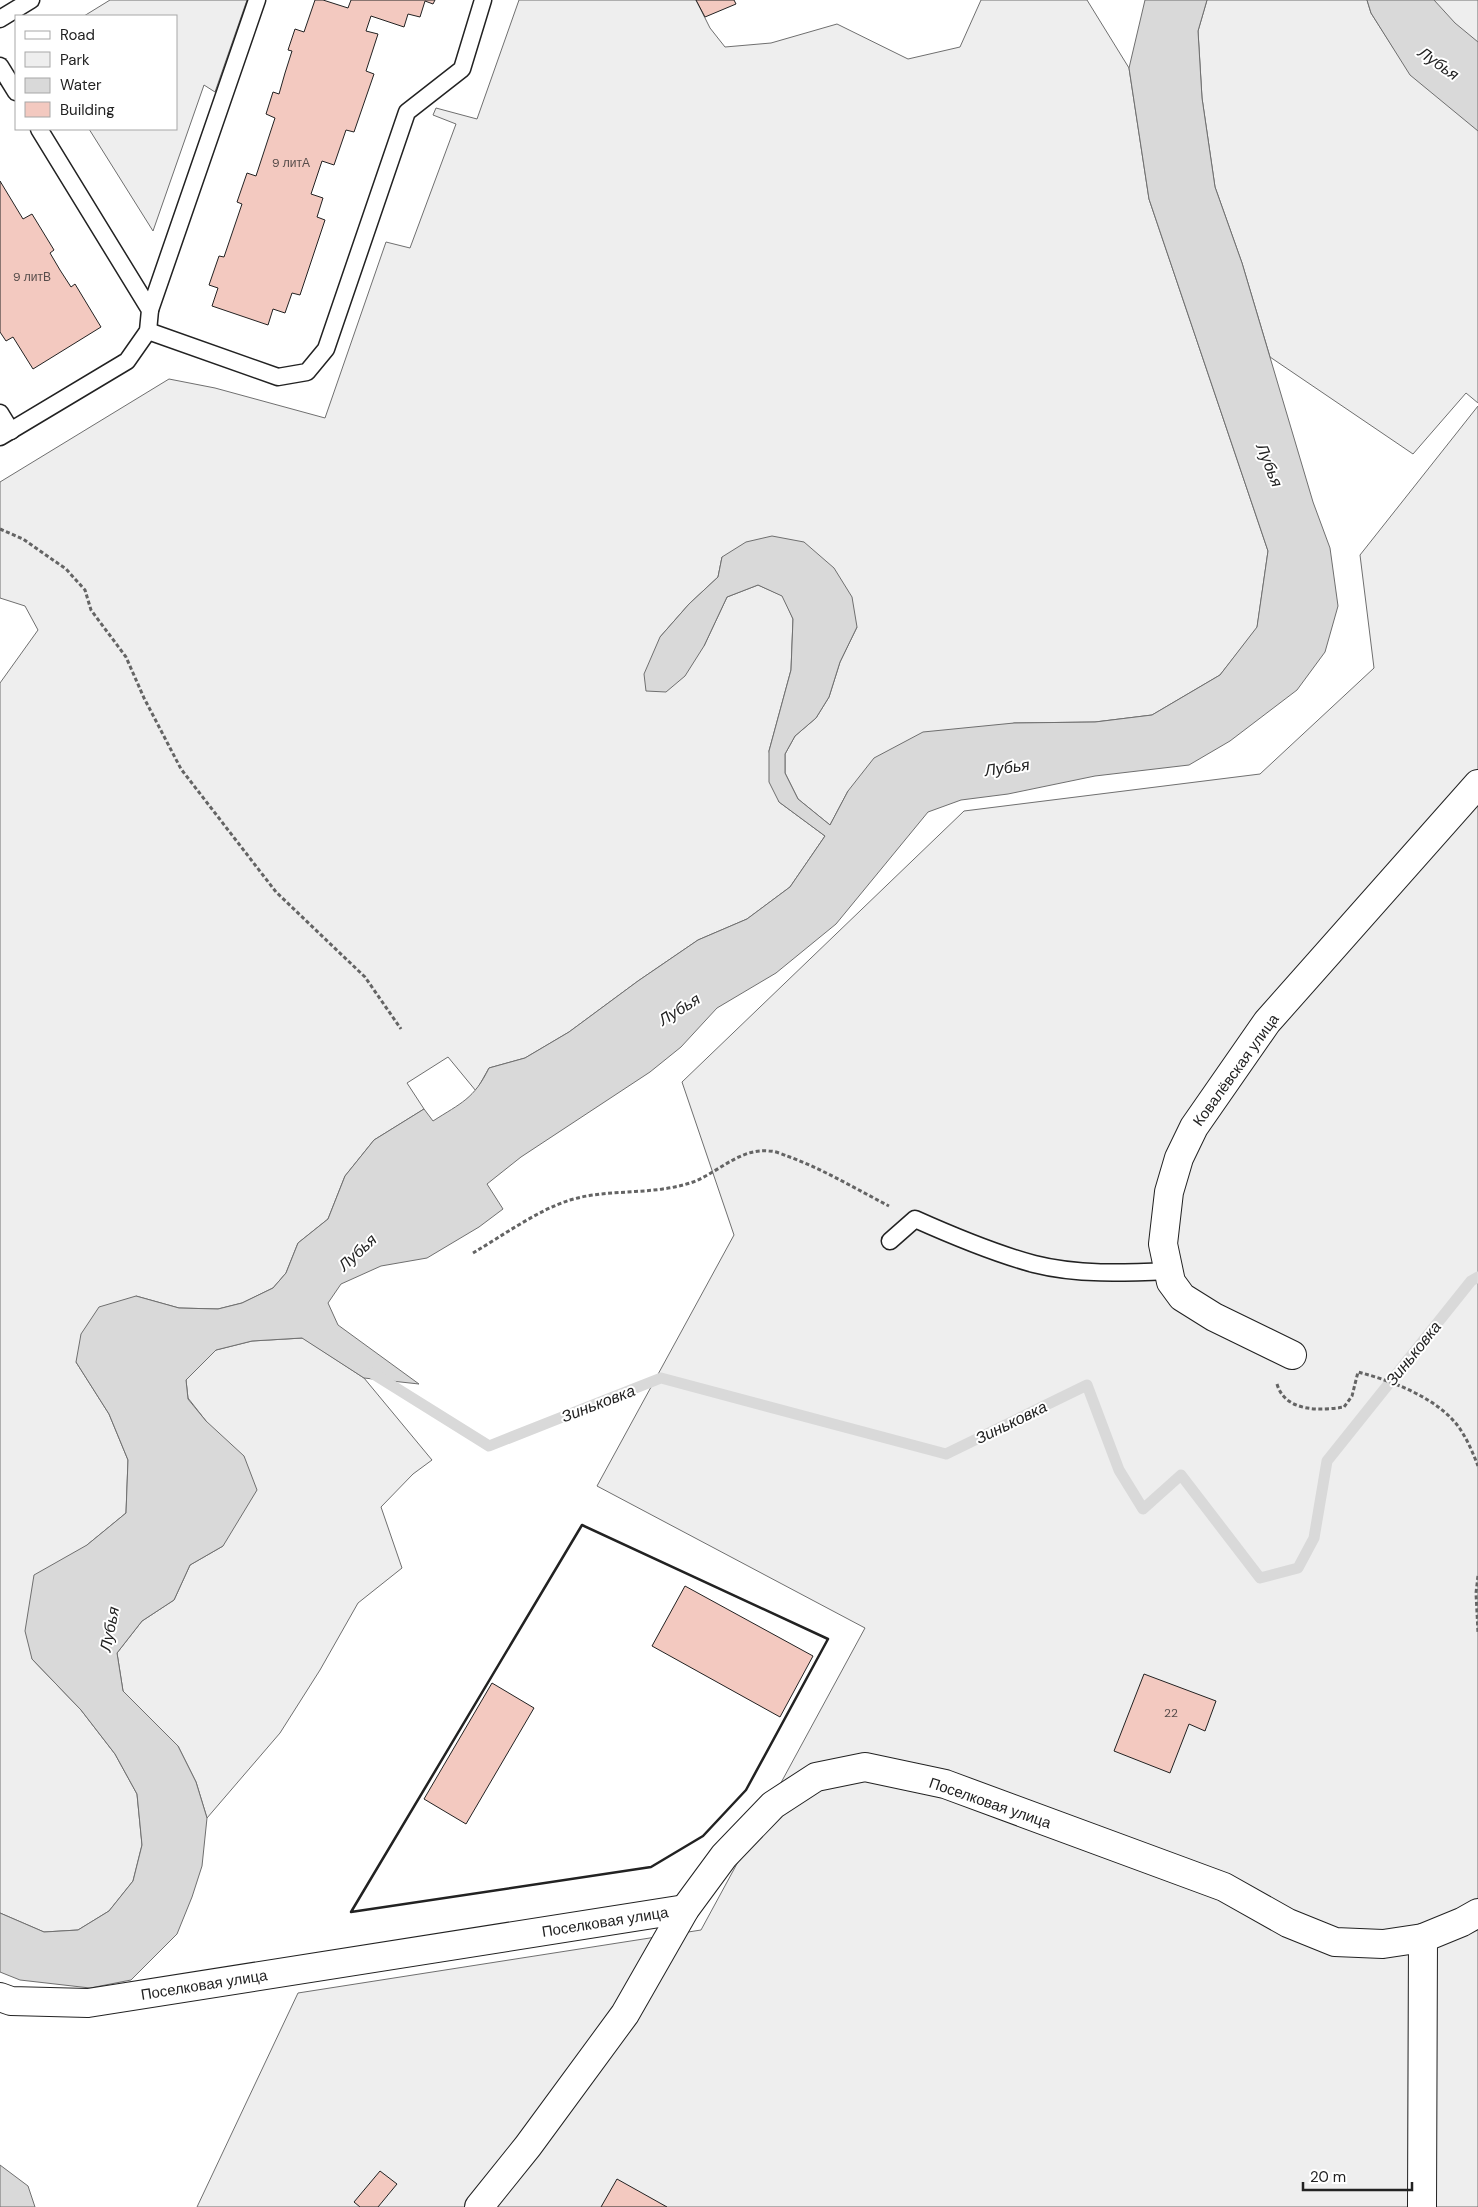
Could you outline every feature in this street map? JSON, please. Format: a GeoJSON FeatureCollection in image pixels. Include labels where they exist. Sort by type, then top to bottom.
{"type":"FeatureCollection","features":[{"type":"Feature","properties":{"kind":"street","name":"Ковалёвская улица"},"geometry":{"type":"LineString","coordinates":[[1284,1351],[1214,1317],[1182,1297],[1171,1282],[1163,1244],[1169,1192],[1179,1158],[1194,1127],[1267,1022],[1478,784]]}},
{"type":"Feature","properties":{"kind":"street","name":"Поселковая улица"},"geometry":{"type":"LineString","coordinates":[[0,1997],[11,2001],[88,2003],[685,1909],[724,1856],[773,1804],[816,1777],[865,1767],[945,1784],[1224,1887],[1288,1923],[1336,1942],[1383,1944],[1423,1938],[1462,1922],[1478,1913]]}},
{"type":"Feature","properties":{"kind":"street"},"geometry":{"type":"LineString","coordinates":[[479,2207],[528,2146],[625,2014],[685,1909]]}},
{"type":"Feature","properties":{"kind":"street"},"geometry":{"type":"LineString","coordinates":[[1422,2207],[1423,1938]]}},
{"type":"Feature","properties":{"kind":"lane"},"geometry":{"type":"LineString","coordinates":[[0,19],[31,0]]}},
{"type":"Feature","properties":{"kind":"lane"},"geometry":{"type":"LineString","coordinates":[[0,413],[5,434],[127,361],[148,331],[150,310],[257,0]]}},
{"type":"Feature","properties":{"kind":"lane"},"geometry":{"type":"LineString","coordinates":[[148,331],[278,377],[307,372],[326,349],[407,112],[462,69],[483,0]]}},
{"type":"Feature","properties":{"kind":"lane"},"geometry":{"type":"LineString","coordinates":[[0,66],[15,90]]}},
{"type":"Feature","properties":{"kind":"lane"},"geometry":{"type":"LineString","coordinates":[[40,130],[150,310]]}},
{"type":"Feature","properties":{"kind":"lane"},"geometry":{"type":"LineString","coordinates":[[890,1241],[915,1219],[949,1234],[1034,1264],[1082,1271],[1168,1271]]}},
{"type":"Feature","properties":{"kind":"path"},"geometry":{"type":"LineString","coordinates":[[0,529],[23,539],[66,569],[84,590],[91,610],[126,657],[144,698],[181,769],[276,892],[365,977],[401,1029]]}},
{"type":"Feature","properties":{"kind":"path"},"geometry":{"type":"LineString","coordinates":[[473,1252],[529,1220],[569,1201],[617,1191],[646,1192],[674,1187],[695,1181],[725,1163],[753,1152],[770,1150],[805,1162],[915,1219]]}},
{"type":"Feature","properties":{"kind":"path"},"geometry":{"type":"LineString","coordinates":[[1284,1351],[1276,1379],[1280,1392],[1291,1403],[1301,1407],[1329,1409],[1344,1407],[1352,1396],[1358,1372],[1375,1376],[1432,1402],[1450,1416],[1465,1437],[1478,1466]]}},
{"type":"Feature","properties":{"kind":"path"},"geometry":{"type":"LineString","coordinates":[[1478,1576],[1476,1593],[1478,1632]]}},
{"type":"Feature","properties":{"kind":"green space"},"geometry":{"type":"Polygon","coordinates":[[[110,0],[247,0],[215,92],[204,85],[153,231],[90,130],[178,130],[178,15],[86,15],[110,0]]]}},
{"type":"Feature","properties":{"kind":"green space"},"geometry":{"type":"Polygon","coordinates":[[[519,0],[696,0],[710,28],[725,47],[771,43],[837,24],[908,59],[960,47],[981,0],[1087,0],[1129,68],[1149,199],[1268,551],[1257,628],[1220,675],[1152,715],[1095,722],[1014,723],[848,791],[830,825],[798,799],[785,773],[785,754],[795,736],[816,718],[829,697],[840,662],[857,627],[722,557],[718,577],[689,604],[660,637],[704,646],[727,597],[758,585],[783,596],[793,619],[791,670],[769,751],[779,802],[825,836],[790,887],[747,919],[698,940],[569,1032],[525,1058],[489,1068],[476,1091],[448,1057],[407,1083],[424,1109],[374,1140],[345,1176],[328,1219],[298,1243],[286,1273],[273,1288],[242,1303],[218,1309],[179,1308],[136,1296],[76,1362],[109,1414],[128,1460],[126,1513],[87,1545],[32,1659],[81,1710],[115,1754],[137,1794],[142,1845],[133,1881],[109,1911],[78,1930],[44,1932],[0,1913],[0,683],[38,630],[25,606],[0,598],[0,482],[169,379],[215,388],[325,418],[386,242],[410,248],[456,124],[433,115],[436,108],[477,119],[519,0]]]}},
{"type":"Feature","properties":{"kind":"green space"},"geometry":{"type":"Polygon","coordinates":[[[1207,0],[1367,0],[1371,13],[1394,49],[1421,0],[1478,0],[1478,403],[1466,393],[1413,454],[1270,357],[1242,263],[1215,187],[1202,98],[1198,31],[1207,0]]]}},
{"type":"Feature","properties":{"kind":"green space"},"geometry":{"type":"Polygon","coordinates":[[[1478,406],[1478,2207],[197,2207],[298,1993],[701,1930],[865,1628],[597,1486],[734,1235],[682,1082],[964,811],[1260,774],[1374,668],[1360,555],[1478,406]]]}},
{"type":"Feature","properties":{"kind":"green space"},"geometry":{"type":"Polygon","coordinates":[[[303,1338],[364,1378],[432,1460],[413,1474],[381,1507],[402,1568],[358,1603],[320,1670],[280,1733],[207,1818],[196,1782],[178,1746],[123,1691],[117,1653],[142,1621],[174,1600],[190,1565],[223,1546],[206,1421],[188,1398],[186,1380],[216,1350],[252,1341],[303,1338]]]}},
{"type":"Feature","properties":{"kind":"water","name":"Лубья"},"geometry":{"type":"Polygon","coordinates":[[[1145,0],[1207,0],[1198,31],[1202,98],[1215,187],[1242,263],[1313,502],[1330,548],[1338,606],[1325,652],[1297,690],[1230,741],[1189,765],[1095,776],[1008,794],[961,800],[928,812],[836,924],[776,973],[717,1008],[681,1047],[650,1072],[521,1157],[487,1184],[503,1209],[479,1227],[427,1258],[381,1266],[341,1284],[328,1303],[338,1325],[419,1384],[364,1378],[302,1338],[252,1341],[216,1350],[186,1380],[188,1399],[206,1421],[244,1456],[257,1490],[223,1546],[190,1565],[174,1600],[142,1621],[117,1653],[123,1691],[178,1746],[196,1782],[207,1818],[202,1866],[192,1897],[177,1934],[131,1980],[90,1988],[20,1980],[0,1972],[0,1913],[44,1932],[78,1930],[109,1911],[133,1881],[142,1845],[137,1794],[115,1754],[81,1710],[32,1659],[25,1631],[34,1575],[87,1545],[126,1513],[128,1460],[109,1414],[76,1362],[81,1334],[99,1307],[136,1296],[179,1308],[218,1309],[242,1303],[273,1288],[286,1273],[298,1243],[328,1219],[345,1176],[374,1140],[424,1109],[433,1121],[472,1094],[489,1068],[525,1058],[569,1032],[698,940],[747,919],[790,887],[825,836],[779,802],[769,782],[769,751],[791,670],[793,619],[782,596],[758,585],[727,597],[704,646],[685,676],[666,692],[646,691],[644,674],[660,637],[689,604],[718,577],[722,557],[746,542],[772,536],[804,542],[834,568],[852,597],[857,627],[840,662],[829,697],[816,718],[795,736],[785,754],[785,773],[798,799],[830,825],[848,791],[874,758],[923,732],[1014,723],[1095,722],[1152,715],[1220,675],[1257,627],[1268,551],[1149,199],[1129,68],[1145,0]]]}},
{"type":"Feature","properties":{"kind":"water","name":"Лубья"},"geometry":{"type":"Polygon","coordinates":[[[1367,0],[1434,0],[1455,23],[1478,42],[1478,131],[1410,75],[1371,13],[1367,0]]]}},
{"type":"Feature","properties":{"kind":"water"},"geometry":{"type":"Polygon","coordinates":[[[0,2165],[28,2186],[35,2207],[0,2207],[0,2165]]]}},
{"type":"Feature","properties":{"kind":"building"},"geometry":{"type":"Polygon","coordinates":[[[315,0],[323,0],[348,8],[351,0],[435,0],[433,4],[425,1],[420,17],[408,14],[404,27],[371,16],[366,31],[378,34],[366,71],[374,74],[354,132],[346,130],[334,165],[322,161],[311,194],[323,198],[317,217],[325,220],[300,295],[292,293],[285,313],[273,309],[268,325],[212,306],[218,288],[209,285],[219,256],[224,257],[242,204],[237,202],[247,173],[256,176],[275,118],[266,114],[273,92],[279,94],[292,51],[288,50],[295,29],[304,32],[315,0]]]}},
{"type":"Feature","properties":{"kind":"building"},"geometry":{"type":"Polygon","coordinates":[[[696,0],[734,0],[736,4],[705,17],[696,0]]]}},
{"type":"Feature","properties":{"kind":"building"},"geometry":{"type":"Polygon","coordinates":[[[0,181],[23,219],[32,214],[54,250],[50,253],[60,270],[71,287],[75,284],[101,327],[33,369],[13,337],[6,341],[0,332],[0,181]]]}},
{"type":"Feature","properties":{"kind":"building"},"geometry":{"type":"Polygon","coordinates":[[[685,1586],[813,1656],[780,1717],[652,1646],[685,1586]]]}},
{"type":"Feature","properties":{"kind":"building"},"geometry":{"type":"Polygon","coordinates":[[[1144,1674],[1216,1701],[1205,1731],[1189,1724],[1170,1773],[1114,1751],[1144,1674]]]}},
{"type":"Feature","properties":{"kind":"building"},"geometry":{"type":"Polygon","coordinates":[[[492,1683],[534,1708],[466,1824],[424,1799],[492,1683]]]}},
{"type":"Feature","properties":{"kind":"building"},"geometry":{"type":"Polygon","coordinates":[[[380,2171],[397,2184],[378,2207],[360,2207],[354,2202],[380,2171]]]}},
{"type":"Feature","properties":{"kind":"building"},"geometry":{"type":"Polygon","coordinates":[[[617,2179],[667,2207],[601,2207],[617,2179]]]}},
{"type":"Feature","properties":{"kind":"waterway","name":"Зиньковка"},"geometry":{"type":"LineString","coordinates":[[372,1373],[489,1446],[661,1378],[946,1454],[1087,1385],[1119,1470],[1143,1509],[1181,1475],[1260,1578],[1298,1568],[1314,1538],[1327,1461],[1471,1281],[1478,1277]]}},
{"type":"Feature","properties":{"kind":"wall"},"geometry":{"type":"LineString","coordinates":[[582,1525],[828,1639],[746,1790],[703,1836],[651,1867],[351,1912],[582,1525]]}}]}
